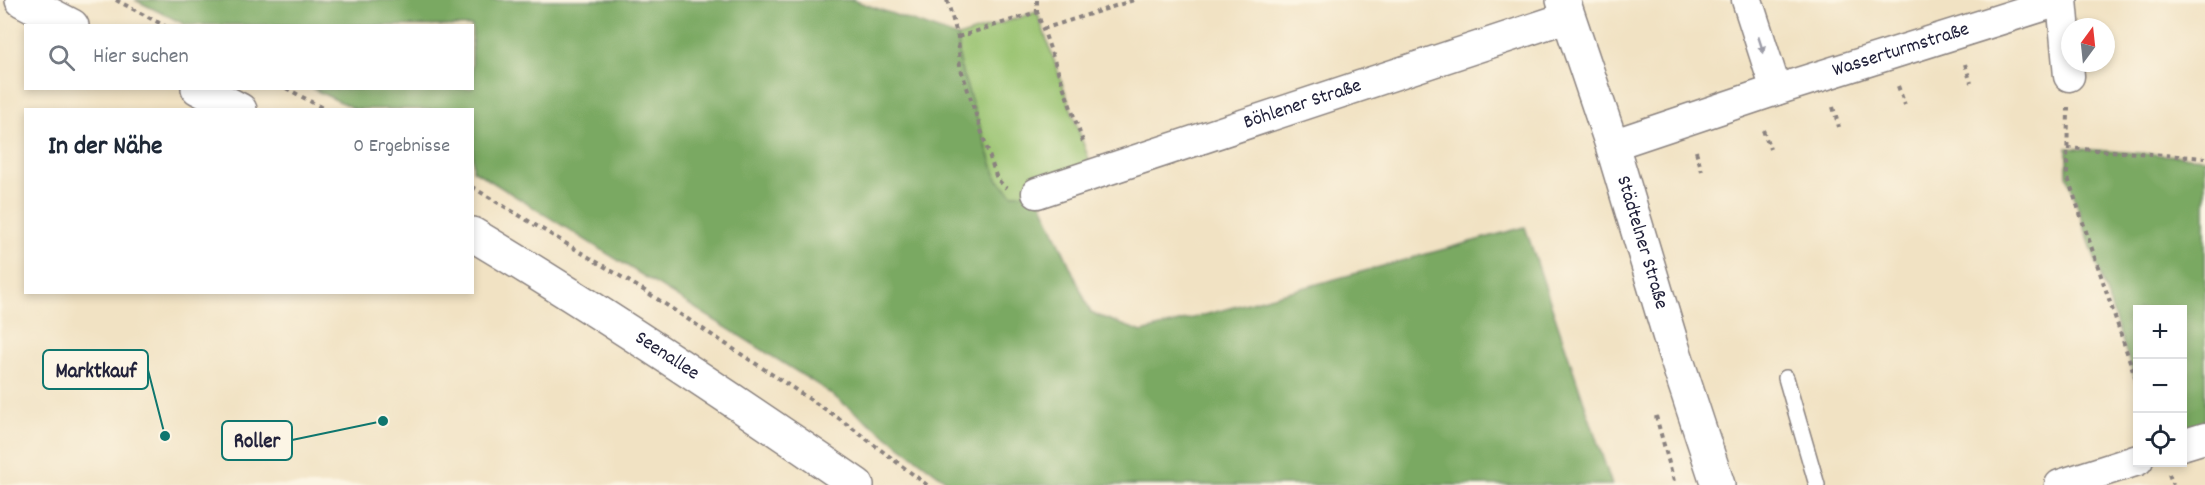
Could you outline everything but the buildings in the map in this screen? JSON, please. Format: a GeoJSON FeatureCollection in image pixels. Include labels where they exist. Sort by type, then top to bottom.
{"type":"FeatureCollection","features":[{"type":"Feature","properties":{"kind":"main road"},"geometry":{"type":"LineString","coordinates":[[21,0],[68,24]]}},
{"type":"Feature","properties":{"kind":"main road","name":"Städtelner Straße"},"geometry":{"type":"LineString","coordinates":[[1565,9],[1612,146],[1673,348],[1718,485]]}},
{"type":"Feature","properties":{"kind":"main road"},"geometry":{"type":"LineString","coordinates":[[202,90],[236,108]]}},
{"type":"Feature","properties":{"kind":"main road","name":"Seenallee"},"geometry":{"type":"LineString","coordinates":[[474,235],[560,286],[718,388],[857,485]]}},
{"type":"Feature","properties":{"kind":"street"},"geometry":{"type":"LineString","coordinates":[[1747,0],[1776,90]]}},
{"type":"Feature","properties":{"kind":"street","name":"Wasserturmstraße"},"geometry":{"type":"LineString","coordinates":[[1612,146],[1776,90],[2062,0],[2069,76]]}},
{"type":"Feature","properties":{"kind":"street","name":"Böhlener Straße"},"geometry":{"type":"LineString","coordinates":[[1037,193],[1565,9]]}},
{"type":"Feature","properties":{"kind":"street"},"geometry":{"type":"LineString","coordinates":[[2187,444],[2205,438]]}},
{"type":"Feature","properties":{"kind":"street"},"geometry":{"type":"LineString","coordinates":[[2060,485],[2133,462]]}},
{"type":"Feature","properties":{"kind":"lane"},"geometry":{"type":"LineString","coordinates":[[1786,378],[1817,485]]}},
{"type":"Feature","properties":{"kind":"path"},"geometry":{"type":"LineString","coordinates":[[117,0],[161,24]]}},
{"type":"Feature","properties":{"kind":"path"},"geometry":{"type":"LineString","coordinates":[[947,0],[958,37],[960,66],[997,179],[1012,194],[1037,193]]}},
{"type":"Feature","properties":{"kind":"path"},"geometry":{"type":"LineString","coordinates":[[1037,0],[1043,29],[1084,147]]}},
{"type":"Feature","properties":{"kind":"path"},"geometry":{"type":"LineString","coordinates":[[1043,29],[1134,0]]}},
{"type":"Feature","properties":{"kind":"path"},"geometry":{"type":"LineString","coordinates":[[958,37],[1038,12]]}},
{"type":"Feature","properties":{"kind":"path"},"geometry":{"type":"LineString","coordinates":[[1962,55],[1971,83]]}},
{"type":"Feature","properties":{"kind":"path"},"geometry":{"type":"LineString","coordinates":[[1895,76],[1905,105]]}},
{"type":"Feature","properties":{"kind":"path"},"geometry":{"type":"LineString","coordinates":[[2069,76],[2067,175],[2133,371]]}},
{"type":"Feature","properties":{"kind":"path"},"geometry":{"type":"LineString","coordinates":[[290,90],[322,108]]}},
{"type":"Feature","properties":{"kind":"path"},"geometry":{"type":"LineString","coordinates":[[1830,98],[1839,127]]}},
{"type":"Feature","properties":{"kind":"path"},"geometry":{"type":"LineString","coordinates":[[1760,121],[1770,149]]}},
{"type":"Feature","properties":{"kind":"path"},"geometry":{"type":"LineString","coordinates":[[1693,142],[1702,171]]}},
{"type":"Feature","properties":{"kind":"path"},"geometry":{"type":"LineString","coordinates":[[2067,148],[2205,158]]}},
{"type":"Feature","properties":{"kind":"path"},"geometry":{"type":"LineString","coordinates":[[474,188],[655,297],[840,419],[927,485]]}},
{"type":"Feature","properties":{"kind":"green space"},"geometry":{"type":"Polygon","coordinates":[[[135,0],[853,0],[958,37],[960,66],[997,179],[1012,194],[1037,193],[1091,313],[1142,332],[1525,227],[1612,485],[952,485],[820,386],[474,171],[474,108],[353,108],[315,90],[474,90],[474,24],[184,24],[135,0]]]}},
{"type":"Feature","properties":{"kind":"green space"},"geometry":{"type":"Polygon","coordinates":[[[1037,12],[1094,174],[1037,193],[1012,194],[997,179],[960,66],[958,37],[1037,12]]]}},
{"type":"Feature","properties":{"kind":"green space"},"geometry":{"type":"Polygon","coordinates":[[[2067,148],[2205,158],[2205,438],[2187,444],[2187,305],[2133,305],[2133,373],[2067,175],[2067,148]]]}},
{"type":"Feature","properties":{"kind":"place","name":"Roller"},"geometry":{"type":"Point","coordinates":[383,421]}},
{"type":"Feature","properties":{"kind":"place","name":"Marktkauf"},"geometry":{"type":"Point","coordinates":[165,436]}}]}
